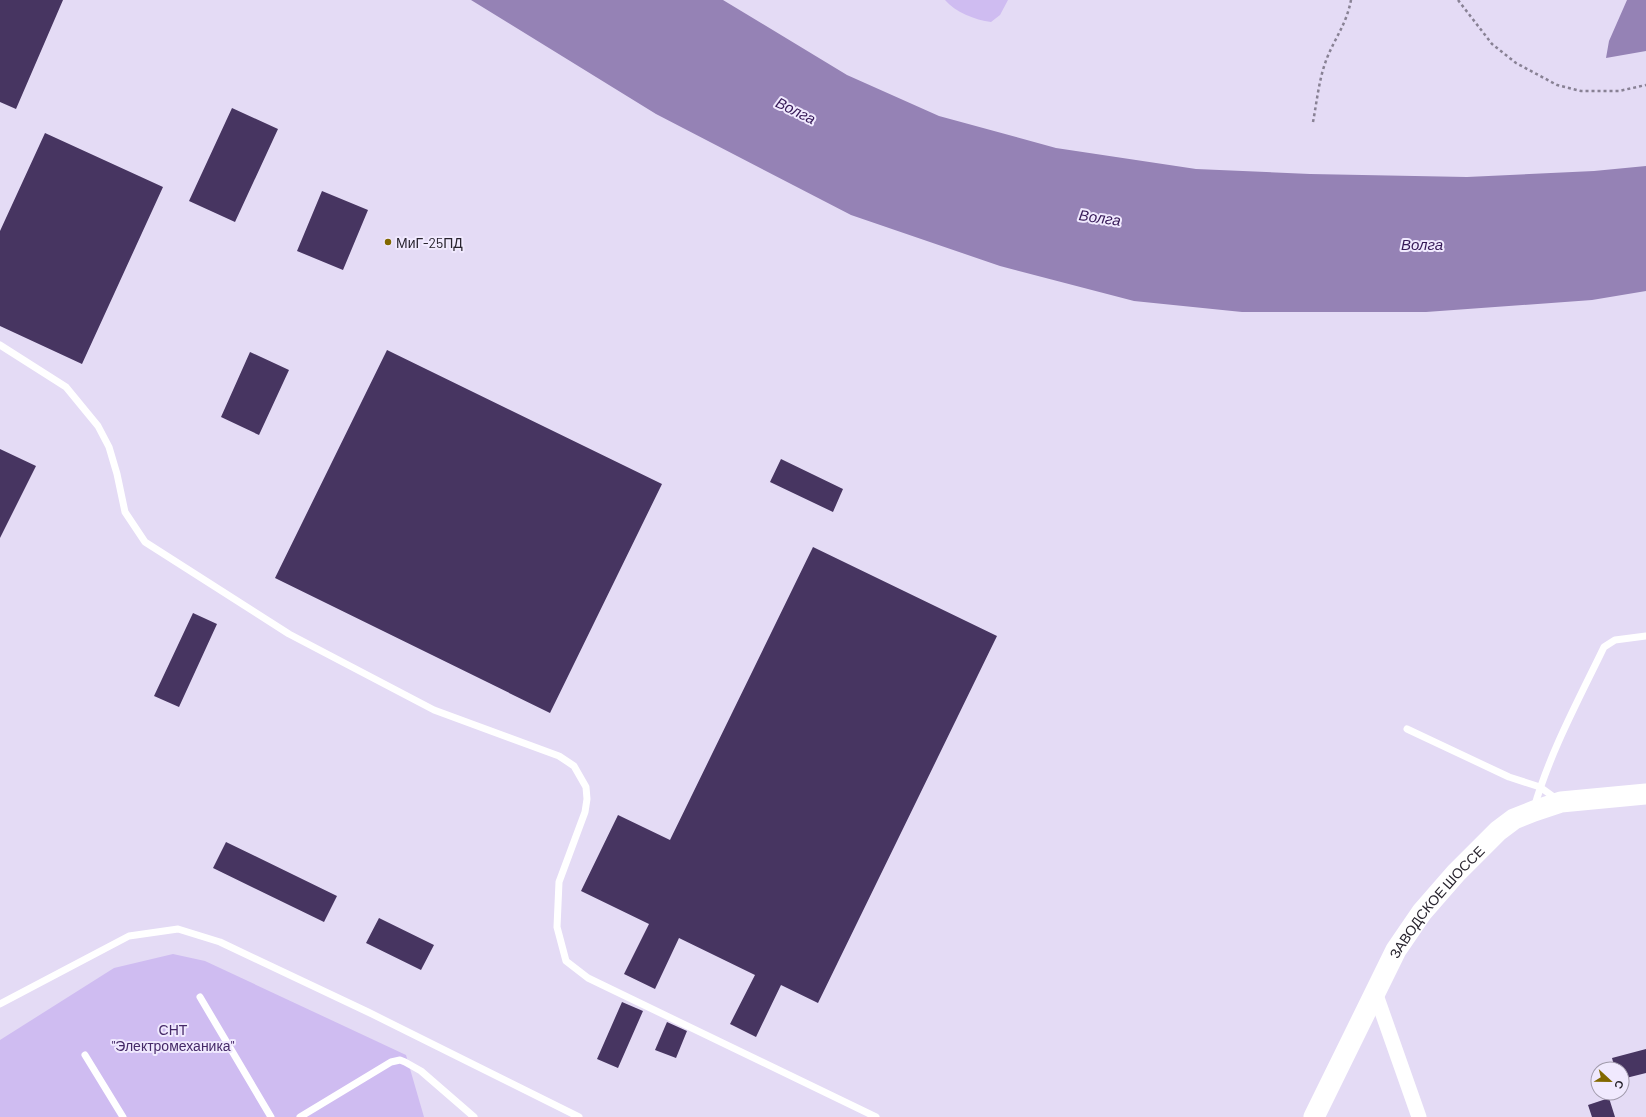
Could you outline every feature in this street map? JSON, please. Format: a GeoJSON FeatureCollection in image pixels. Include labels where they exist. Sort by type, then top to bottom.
{"type":"FeatureCollection","features":[{"type":"Feature","properties":{"kind":"street","name":"ЗАВОДСКОЕ ШОССЕ"},"geometry":{"type":"LineString","coordinates":[[1314,1117],[1396,950],[1422,912],[1456,873],[1498,831],[1514,819],[1561,802],[1646,794]]}},
{"type":"Feature","properties":{"kind":"street"},"geometry":{"type":"LineString","coordinates":[[1375,992],[1419,1117]]}},
{"type":"Feature","properties":{"kind":"lane"},"geometry":{"type":"LineString","coordinates":[[0,345],[66,387],[98,426],[109,447],[125,512],[145,542],[290,634],[338,660],[434,710],[559,756],[574,766],[586,787],[587,799],[585,812],[559,882],[557,927],[566,961],[588,978],[876,1117]]}},
{"type":"Feature","properties":{"kind":"lane"},"geometry":{"type":"LineString","coordinates":[[1534,811],[1540,787],[1558,741],[1604,647],[1615,640],[1646,636]]}},
{"type":"Feature","properties":{"kind":"lane"},"geometry":{"type":"LineString","coordinates":[[1407,729],[1509,777],[1540,787],[1561,802]]}},
{"type":"Feature","properties":{"kind":"lane"},"geometry":{"type":"LineString","coordinates":[[0,1004],[129,936],[178,929],[220,942],[368,1012],[579,1117]]}},
{"type":"Feature","properties":{"kind":"lane"},"geometry":{"type":"LineString","coordinates":[[200,997],[271,1117]]}},
{"type":"Feature","properties":{"kind":"lane"},"geometry":{"type":"LineString","coordinates":[[85,1055],[123,1117]]}},
{"type":"Feature","properties":{"kind":"lane"},"geometry":{"type":"LineString","coordinates":[[300,1117],[390,1062],[400,1060],[421,1071],[474,1117]]}},
{"type":"Feature","properties":{"kind":"path"},"geometry":{"type":"LineString","coordinates":[[1313,122],[1320,82],[1328,58],[1348,18],[1351,0]]}},
{"type":"Feature","properties":{"kind":"path"},"geometry":{"type":"LineString","coordinates":[[1458,0],[1492,44],[1516,63],[1557,86],[1581,91],[1619,91],[1646,85]]}},
{"type":"Feature","properties":{"kind":"green space"},"geometry":{"type":"Polygon","coordinates":[[[945,0],[1008,0],[1000,15],[991,22],[966,15],[954,8],[945,0]]]}},
{"type":"Feature","properties":{"kind":"green space","name":"СНТ \"Электромеханика\""},"geometry":{"type":"Polygon","coordinates":[[[173,954],[205,961],[406,1055],[424,1117],[0,1117],[0,1040],[114,968],[173,954]]]}},
{"type":"Feature","properties":{"kind":"water","name":"Волга"},"geometry":{"type":"Polygon","coordinates":[[[471,0],[723,0],[847,75],[939,116],[1056,148],[1196,169],[1310,174],[1467,177],[1594,171],[1646,166],[1646,291],[1592,300],[1426,312],[1242,312],[1134,301],[1000,266],[851,215],[656,114],[471,0]]]}},
{"type":"Feature","properties":{"kind":"water"},"geometry":{"type":"Polygon","coordinates":[[[1627,0],[1646,0],[1646,51],[1606,58],[1609,41],[1627,0]]]}},
{"type":"Feature","properties":{"kind":"building"},"geometry":{"type":"Polygon","coordinates":[[[0,0],[63,0],[16,109],[0,102],[0,0]]]}},
{"type":"Feature","properties":{"kind":"building"},"geometry":{"type":"Polygon","coordinates":[[[232,108],[278,129],[235,222],[189,201],[232,108]]]}},
{"type":"Feature","properties":{"kind":"building"},"geometry":{"type":"Polygon","coordinates":[[[45,133],[163,187],[82,364],[0,326],[0,231],[45,133]]]}},
{"type":"Feature","properties":{"kind":"building"},"geometry":{"type":"Polygon","coordinates":[[[322,191],[368,210],[343,270],[297,251],[322,191]]]}},
{"type":"Feature","properties":{"kind":"building"},"geometry":{"type":"Polygon","coordinates":[[[387,350],[662,484],[550,713],[275,578],[387,350]]]}},
{"type":"Feature","properties":{"kind":"building"},"geometry":{"type":"Polygon","coordinates":[[[250,352],[289,370],[259,435],[221,417],[250,352]]]}},
{"type":"Feature","properties":{"kind":"building"},"geometry":{"type":"Polygon","coordinates":[[[0,449],[36,466],[0,538],[0,449]]]}},
{"type":"Feature","properties":{"kind":"building"},"geometry":{"type":"Polygon","coordinates":[[[781,459],[843,489],[833,512],[770,482],[781,459]]]}},
{"type":"Feature","properties":{"kind":"building"},"geometry":{"type":"Polygon","coordinates":[[[813,547],[997,636],[818,1003],[781,985],[756,1037],[730,1024],[755,975],[679,938],[655,989],[624,974],[649,924],[581,891],[618,815],[670,840],[813,547]]]}},
{"type":"Feature","properties":{"kind":"building"},"geometry":{"type":"Polygon","coordinates":[[[193,613],[217,624],[179,707],[154,696],[193,613]]]}},
{"type":"Feature","properties":{"kind":"building"},"geometry":{"type":"Polygon","coordinates":[[[226,842],[337,896],[324,922],[213,868],[226,842]]]}},
{"type":"Feature","properties":{"kind":"building"},"geometry":{"type":"Polygon","coordinates":[[[379,918],[434,945],[421,970],[366,943],[379,918]]]}},
{"type":"Feature","properties":{"kind":"building"},"geometry":{"type":"Polygon","coordinates":[[[622,1002],[643,1011],[618,1068],[597,1059],[622,1002]]]}},
{"type":"Feature","properties":{"kind":"building"},"geometry":{"type":"Polygon","coordinates":[[[667,1022],[687,1031],[676,1058],[655,1050],[667,1022]]]}},
{"type":"Feature","properties":{"kind":"building"},"geometry":{"type":"Polygon","coordinates":[[[1646,1049],[1646,1073],[1630,1077],[1630,1061],[1613,1061],[1612,1058],[1646,1049]]]}},
{"type":"Feature","properties":{"kind":"building"},"geometry":{"type":"Polygon","coordinates":[[[1600,1101],[1610,1101],[1615,1117],[1592,1117],[1588,1105],[1600,1101]]]}},
{"type":"Feature","properties":{"kind":"place","name":"МиГ-25ПД"},"geometry":{"type":"Point","coordinates":[388,242]}}]}
